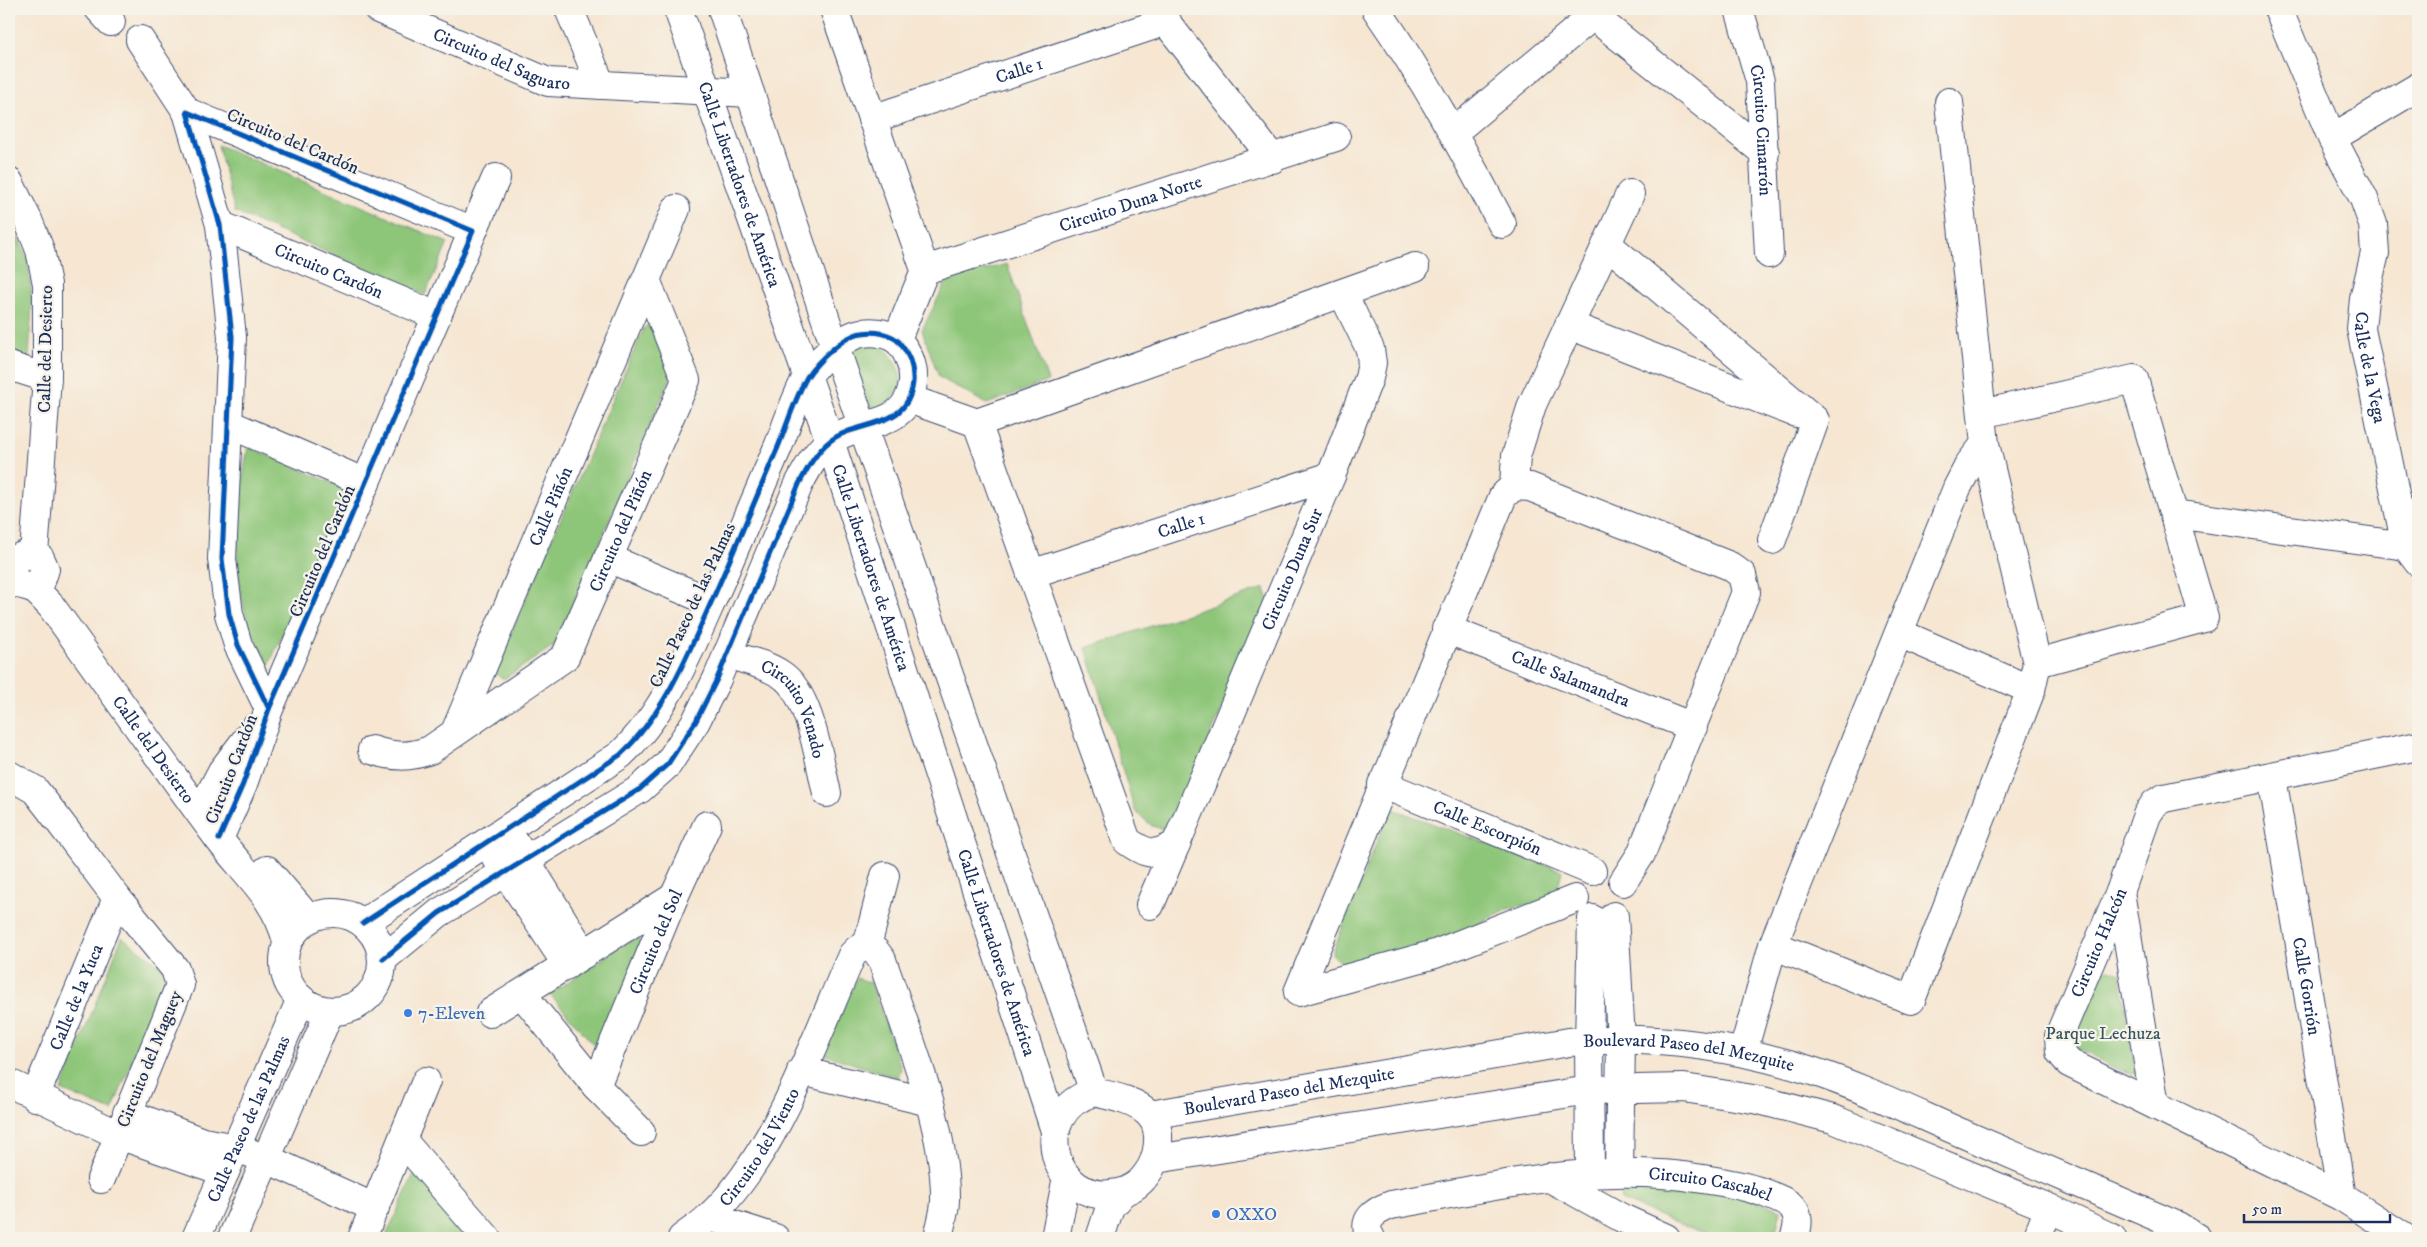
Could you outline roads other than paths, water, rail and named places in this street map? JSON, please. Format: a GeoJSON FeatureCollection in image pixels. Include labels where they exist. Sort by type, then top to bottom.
{"type":"FeatureCollection","features":[{"type":"Feature","properties":{"kind":"street","name":"Circuito del Saguaro"},"geometry":{"type":"LineString","coordinates":[[378,9],[548,82],[750,93]]}},
{"type":"Feature","properties":{"kind":"street","name":"Circuito del Saguaro"},"geometry":{"type":"LineString","coordinates":[[569,9],[601,85]]}},
{"type":"Feature","properties":{"kind":"street","name":"Calle Libertadores de América"},"geometry":{"type":"LineString","coordinates":[[678,9],[830,440],[1055,1131]]}},
{"type":"Feature","properties":{"kind":"street","name":"Calle Libertadores de América"},"geometry":{"type":"LineString","coordinates":[[722,9],[835,347],[1094,1092]]}},
{"type":"Feature","properties":{"kind":"street"},"geometry":{"type":"LineString","coordinates":[[383,959],[440,913],[640,789],[668,764],[696,721],[717,679],[798,484],[813,459],[830,440],[863,428],[901,410],[909,399],[912,389],[912,367],[909,357],[897,339],[925,270],[834,9]]}},
{"type":"Feature","properties":{"kind":"street"},"geometry":{"type":"LineString","coordinates":[[1376,9],[1406,53],[1454,132],[1502,224]]}},
{"type":"Feature","properties":{"kind":"street","name":"Circuito Cimarrón"},"geometry":{"type":"LineString","coordinates":[[1740,9],[1760,81],[1769,254]]}},
{"type":"Feature","properties":{"kind":"street","name":"Calle de la Vega"},"geometry":{"type":"LineString","coordinates":[[2278,9],[2332,138],[2364,199],[2373,224],[2375,253],[2364,299],[2361,329],[2412,554]]}},
{"type":"Feature","properties":{"kind":"street"},"geometry":{"type":"LineString","coordinates":[[1454,132],[1597,12],[1765,153]]}},
{"type":"Feature","properties":{"kind":"street"},"geometry":{"type":"LineString","coordinates":[[1162,15],[1273,159]]}},
{"type":"Feature","properties":{"kind":"street","name":"Calle 1"},"geometry":{"type":"LineString","coordinates":[[872,119],[1162,15]]}},
{"type":"Feature","properties":{"kind":"street"},"geometry":{"type":"LineString","coordinates":[[140,40],[187,112],[220,225],[232,337],[222,559],[229,614],[238,645],[269,709]]}},
{"type":"Feature","properties":{"kind":"street"},"geometry":{"type":"LineString","coordinates":[[2332,138],[2418,87]]}},
{"type":"Feature","properties":{"kind":"street"},"geometry":{"type":"LineString","coordinates":[[1773,945],[1911,1000],[2031,690],[2037,664],[1985,444],[1949,102]]}},
{"type":"Feature","properties":{"kind":"street","name":"Circuito del Cardón"},"geometry":{"type":"LineString","coordinates":[[187,112],[473,231]]}},
{"type":"Feature","properties":{"kind":"street","name":"Circuito Duna Norte"},"geometry":{"type":"LineString","coordinates":[[925,270],[1336,138]]}},
{"type":"Feature","properties":{"kind":"street","name":"Circuito del Cardón"},"geometry":{"type":"LineString","coordinates":[[269,709],[496,178]]}},
{"type":"Feature","properties":{"kind":"street","name":"Calle del Desierto"},"geometry":{"type":"LineString","coordinates":[[9,182],[28,220],[40,250],[47,284],[47,378],[26,570],[51,606],[127,699],[223,831],[272,903],[282,923],[287,941]]}},
{"type":"Feature","properties":{"kind":"street"},"geometry":{"type":"LineString","coordinates":[[1514,486],[1516,456],[1532,405],[1630,194]]}},
{"type":"Feature","properties":{"kind":"street","name":"Calle Piñón"},"geometry":{"type":"LineString","coordinates":[[455,732],[647,282],[676,209]]}},
{"type":"Feature","properties":{"kind":"street","name":"Circuito Cardón"},"geometry":{"type":"LineString","coordinates":[[220,225],[438,316]]}},
{"type":"Feature","properties":{"kind":"street"},"geometry":{"type":"LineString","coordinates":[[1606,244],[1815,420]]}},
{"type":"Feature","properties":{"kind":"street"},"geometry":{"type":"LineString","coordinates":[[909,399],[977,423],[1414,267]]}},
{"type":"Feature","properties":{"kind":"street","name":"Circuito del Piñón"},"geometry":{"type":"LineString","coordinates":[[372,750],[389,756],[414,756],[430,750],[565,658],[686,380],[647,282]]}},
{"type":"Feature","properties":{"kind":"street","name":"Circuito Duna Sur"},"geometry":{"type":"LineString","coordinates":[[1150,905],[1331,476],[1369,378],[1372,363],[1370,349],[1342,294]]}},
{"type":"Feature","properties":{"kind":"street"},"geometry":{"type":"LineString","coordinates":[[1569,325],[1815,420]]}},
{"type":"Feature","properties":{"kind":"street","name":"Calle Paseo de las Palmas"},"geometry":{"type":"LineString","coordinates":[[363,923],[620,755],[634,742],[657,710],[684,663],[807,377],[835,347],[858,333],[885,334],[897,339]]}},
{"type":"Feature","properties":{"kind":"street"},"geometry":{"type":"LineString","coordinates":[[9,366],[47,378]]}},
{"type":"Feature","properties":{"kind":"street"},"geometry":{"type":"LineString","coordinates":[[1982,414],[2134,379],[2204,618],[2037,664]]}},
{"type":"Feature","properties":{"kind":"street"},"geometry":{"type":"LineString","coordinates":[[1772,540],[1815,420]]}},
{"type":"Feature","properties":{"kind":"street"},"geometry":{"type":"LineString","coordinates":[[977,423],[1127,841],[1144,852],[1160,853],[1176,844]]}},
{"type":"Feature","properties":{"kind":"street"},"geometry":{"type":"LineString","coordinates":[[229,424],[366,483]]}},
{"type":"Feature","properties":{"kind":"street"},"geometry":{"type":"LineString","coordinates":[[1743,1052],[1773,945],[1957,488],[1970,463],[1985,444]]}},
{"type":"Feature","properties":{"kind":"street","name":"Calle 1"},"geometry":{"type":"LineString","coordinates":[[1031,574],[1331,476]]}},
{"type":"Feature","properties":{"kind":"street"},"geometry":{"type":"LineString","coordinates":[[1619,1172],[1621,1040],[1594,911],[1576,887],[1582,877],[1592,871],[1610,871],[1623,882],[1626,901],[1622,910],[1594,911],[1298,992],[1502,496],[1514,486],[1530,487],[1730,566],[1742,575],[1746,592],[1641,854],[1623,882]]}},
{"type":"Feature","properties":{"kind":"street"},"geometry":{"type":"LineString","coordinates":[[2174,514],[2412,554]]}},
{"type":"Feature","properties":{"kind":"street"},"geometry":{"type":"LineString","coordinates":[[605,566],[712,601],[752,598]]}},
{"type":"Feature","properties":{"kind":"street","name":"Calle Salamandra"},"geometry":{"type":"LineString","coordinates":[[1446,630],[1693,727]]}},
{"type":"Feature","properties":{"kind":"street"},"geometry":{"type":"LineString","coordinates":[[1899,633],[2031,690]]}},
{"type":"Feature","properties":{"kind":"street","name":"Circuito Venado"},"geometry":{"type":"LineString","coordinates":[[728,654],[772,669],[784,676],[794,687],[803,701],[827,793]]}},
{"type":"Feature","properties":{"kind":"street"},"geometry":{"type":"LineString","coordinates":[[684,663],[717,679]]}},
{"type":"Feature","properties":{"kind":"street","name":"Circuito Cardón"},"geometry":{"type":"LineString","coordinates":[[204,805],[222,771],[269,709]]}},
{"type":"Feature","properties":{"kind":"street","name":"Circuito Cardón"},"geometry":{"type":"LineString","coordinates":[[223,831],[243,784],[269,709]]}},
{"type":"Feature","properties":{"kind":"street","name":"Circuito Halcón"},"geometry":{"type":"LineString","coordinates":[[2406,1238],[2342,1197],[2069,1062],[2060,1052],[2059,1036],[2120,892],[2147,815],[2155,803],[2164,798],[2418,746]]}},
{"type":"Feature","properties":{"kind":"street","name":"Circuito del Maguey"},"geometry":{"type":"LineString","coordinates":[[9,775],[35,790],[117,898],[175,968],[180,985],[123,1124],[35,1097],[9,1083]]}},
{"type":"Feature","properties":{"kind":"street","name":"Calle Gorrión"},"geometry":{"type":"LineString","coordinates":[[2272,777],[2342,1197]]}},
{"type":"Feature","properties":{"kind":"street","name":"Calle Escorpión"},"geometry":{"type":"LineString","coordinates":[[1382,784],[1592,871]]}},
{"type":"Feature","properties":{"kind":"street"},"geometry":{"type":"LineString","coordinates":[[674,897],[707,825]]}},
{"type":"Feature","properties":{"kind":"street","name":"Calle del Desierto"},"geometry":{"type":"LineString","coordinates":[[223,831],[308,918]]}},
{"type":"Feature","properties":{"kind":"street"},"geometry":{"type":"LineString","coordinates":[[497,836],[576,960]]}},
{"type":"Feature","properties":{"kind":"street"},"geometry":{"type":"LineString","coordinates":[[884,876],[867,946],[876,952],[882,960],[929,1102],[940,1157],[945,1201],[938,1238]]}},
{"type":"Feature","properties":{"kind":"street"},"geometry":{"type":"LineString","coordinates":[[2120,892],[2155,1105]]}},
{"type":"Feature","properties":{"kind":"street","name":"Circuito del Sol"},"geometry":{"type":"LineString","coordinates":[[490,1013],[674,897]]}},
{"type":"Feature","properties":{"kind":"street","name":"Circuito del Sol"},"geometry":{"type":"LineString","coordinates":[[596,1086],[674,897]]}},
{"type":"Feature","properties":{"kind":"street","name":"Calle de la Yuca"},"geometry":{"type":"LineString","coordinates":[[35,1097],[117,898]]}},
{"type":"Feature","properties":{"kind":"street"},"geometry":{"type":"LineString","coordinates":[[1590,1173],[1589,1041],[1594,911]]}},
{"type":"Feature","properties":{"kind":"street"},"geometry":{"type":"LineString","coordinates":[[341,912],[357,918],[363,923],[370,929],[379,943],[383,959],[381,976],[373,991],[361,1002],[346,1010],[330,1011],[314,1008],[301,1000],[290,987],[284,972],[284,956],[287,941],[296,928],[308,918],[324,913],[341,912]]}},
{"type":"Feature","properties":{"kind":"street","name":"Circuito del Viento"},"geometry":{"type":"LineString","coordinates":[[682,1238],[710,1216],[742,1178],[777,1124],[852,954],[858,949],[867,946]]}},
{"type":"Feature","properties":{"kind":"street"},"geometry":{"type":"LineString","coordinates":[[522,994],[596,1086],[641,1132]]}},
{"type":"Feature","properties":{"kind":"street","name":"Calle Paseo de las Palmas"},"geometry":{"type":"LineString","coordinates":[[206,1235],[230,1160],[301,1000]]}},
{"type":"Feature","properties":{"kind":"street","name":"Calle Paseo de las Palmas"},"geometry":{"type":"LineString","coordinates":[[232,1238],[330,1011]]}},
{"type":"Feature","properties":{"kind":"street","name":"Boulevard Paseo del Mezquite"},"geometry":{"type":"LineString","coordinates":[[1150,1115],[1569,1042],[1621,1040],[1743,1052],[1812,1071],[1874,1096],[2178,1226],[2197,1238]]}},
{"type":"Feature","properties":{"kind":"street","name":"Circuito del Viento"},"geometry":{"type":"LineString","coordinates":[[801,1071],[929,1102]]}},
{"type":"Feature","properties":{"kind":"street"},"geometry":{"type":"LineString","coordinates":[[101,1179],[123,1124],[202,1142],[230,1160],[264,1166],[369,1222],[426,1081]]}},
{"type":"Feature","properties":{"kind":"street","name":"Boulevard Paseo del Mezquite"},"geometry":{"type":"LineString","coordinates":[[1156,1159],[1589,1090],[1620,1088],[1694,1090],[1760,1100],[1833,1119],[2049,1208],[2071,1229],[2112,1238]]}},
{"type":"Feature","properties":{"kind":"street"},"geometry":{"type":"LineString","coordinates":[[1100,1238],[1110,1207],[1123,1192],[1143,1179],[1156,1159],[1158,1144],[1156,1129],[1150,1115],[1124,1100],[1094,1092],[1085,1095],[1069,1106],[1058,1122],[1055,1131],[1056,1156],[1067,1177],[1087,1191],[1098,1194],[1123,1192]]}},
{"type":"Feature","properties":{"kind":"street"},"geometry":{"type":"LineString","coordinates":[[403,1141],[487,1238]]}},
{"type":"Feature","properties":{"kind":"street","name":"Circuito Cascabel"},"geometry":{"type":"LineString","coordinates":[[1371,1238],[1367,1232],[1367,1223],[1372,1214],[1391,1205],[1548,1177],[1619,1172],[1671,1174],[1745,1186],[1787,1202],[1797,1213],[1798,1227],[1794,1238]]}},
{"type":"Feature","properties":{"kind":"street"},"geometry":{"type":"LineString","coordinates":[[1055,1238],[1067,1177]]}},
{"type":"Feature","properties":{"kind":"street"},"geometry":{"type":"LineString","coordinates":[[1548,1177],[1622,1218],[1666,1238]]}},
{"type":"Feature","properties":{"kind":"street"},"geometry":{"type":"LineString","coordinates":[[2037,1238],[2049,1208]]}},
{"type":"Feature","properties":{"kind":"street","name":"Circuito del Viento"},"geometry":{"type":"LineString","coordinates":[[710,1216],[775,1238]]}},
{"type":"Feature","properties":{"kind":"place","name":"7-Eleven"},"geometry":{"type":"Point","coordinates":[408,1013]}},
{"type":"Feature","properties":{"kind":"place","name":"OXXO"},"geometry":{"type":"Point","coordinates":[1216,1214]}},
{"type":"Feature","properties":{"kind":"park label","name":"Parque Lechuza"},"geometry":{"type":"Point","coordinates":[2103,1033]}}]}
